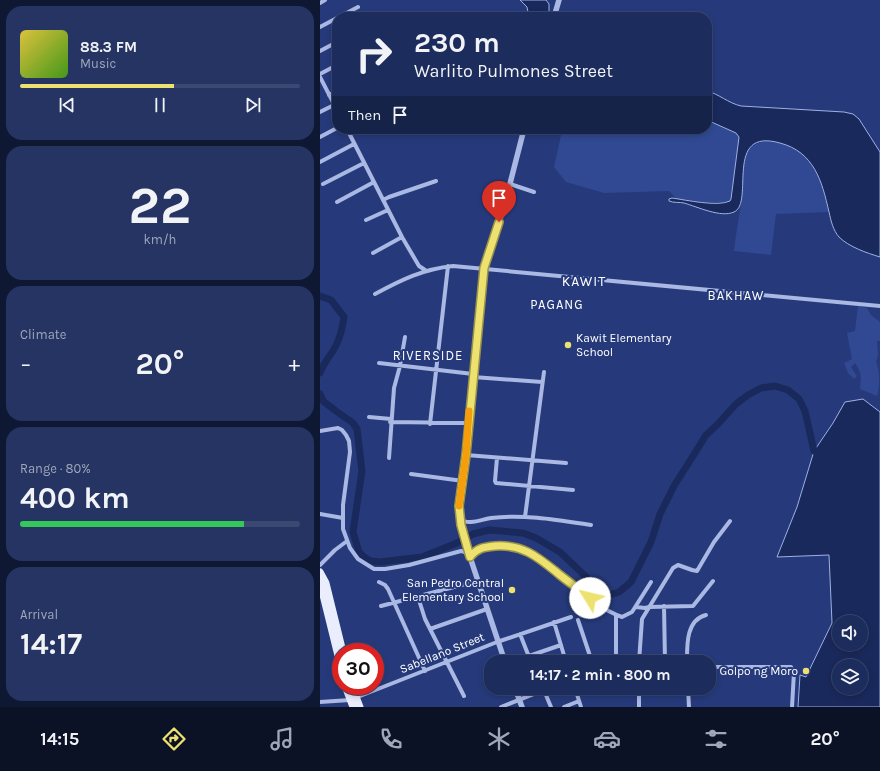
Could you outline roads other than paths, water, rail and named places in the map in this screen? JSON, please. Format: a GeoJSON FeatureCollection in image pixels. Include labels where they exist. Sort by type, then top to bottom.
{"type":"FeatureCollection","features":[{"type":"Feature","properties":{"kind":"main road"},"geometry":{"type":"LineString","coordinates":[[320,572],[326,583],[337,643]]}},
{"type":"Feature","properties":{"kind":"main road"},"geometry":{"type":"LineString","coordinates":[[320,583],[340,643]]}},
{"type":"Feature","properties":{"kind":"main road"},"geometry":{"type":"LineString","coordinates":[[353,702],[360,707]]}},
{"type":"Feature","properties":{"kind":"street"},"geometry":{"type":"LineString","coordinates":[[320,3],[325,0]]}},
{"type":"Feature","properties":{"kind":"street"},"geometry":{"type":"LineString","coordinates":[[555,12],[559,0]]}},
{"type":"Feature","properties":{"kind":"street"},"geometry":{"type":"LineString","coordinates":[[349,12],[358,7]]}},
{"type":"Feature","properties":{"kind":"street"},"geometry":{"type":"LineString","coordinates":[[320,27],[332,21]]}},
{"type":"Feature","properties":{"kind":"street"},"geometry":{"type":"LineString","coordinates":[[320,50],[332,44]]}},
{"type":"Feature","properties":{"kind":"street"},"geometry":{"type":"LineString","coordinates":[[332,68],[320,76],[332,101]]}},
{"type":"Feature","properties":{"kind":"street"},"geometry":{"type":"LineString","coordinates":[[320,88],[325,86]]}},
{"type":"Feature","properties":{"kind":"street"},"geometry":{"type":"LineString","coordinates":[[320,112],[332,106]]}},
{"type":"Feature","properties":{"kind":"street"},"geometry":{"type":"LineString","coordinates":[[320,137],[332,131]]}},
{"type":"Feature","properties":{"kind":"street"},"geometry":{"type":"LineString","coordinates":[[349,134],[402,237],[419,266],[425,270]]}},
{"type":"Feature","properties":{"kind":"street"},"geometry":{"type":"LineString","coordinates":[[503,655],[468,551],[461,525],[459,506],[466,455],[484,268],[503,211],[523,134]]}},
{"type":"Feature","properties":{"kind":"street"},"geometry":{"type":"LineString","coordinates":[[320,162],[354,144]]}},
{"type":"Feature","properties":{"kind":"street"},"geometry":{"type":"LineString","coordinates":[[323,184],[364,163]]}},
{"type":"Feature","properties":{"kind":"street"},"geometry":{"type":"LineString","coordinates":[[383,200],[436,181]]}},
{"type":"Feature","properties":{"kind":"street"},"geometry":{"type":"LineString","coordinates":[[337,202],[374,182]]}},
{"type":"Feature","properties":{"kind":"street"},"geometry":{"type":"LineString","coordinates":[[510,184],[534,192]]}},
{"type":"Feature","properties":{"kind":"street"},"geometry":{"type":"LineString","coordinates":[[366,220],[388,210]]}},
{"type":"Feature","properties":{"kind":"street"},"geometry":{"type":"LineString","coordinates":[[373,253],[402,237]]}},
{"type":"Feature","properties":{"kind":"street"},"geometry":{"type":"LineString","coordinates":[[430,424],[448,266]]}},
{"type":"Feature","properties":{"kind":"street"},"geometry":{"type":"LineString","coordinates":[[375,294],[395,283],[425,270],[448,266],[484,268],[880,306]]}},
{"type":"Feature","properties":{"kind":"street"},"geometry":{"type":"LineString","coordinates":[[389,458],[390,420],[394,388],[400,366],[405,337]]}},
{"type":"Feature","properties":{"kind":"street"},"geometry":{"type":"LineString","coordinates":[[379,363],[473,376],[542,382]]}},
{"type":"Feature","properties":{"kind":"street"},"geometry":{"type":"LineString","coordinates":[[525,517],[544,372]]}},
{"type":"Feature","properties":{"kind":"street"},"geometry":{"type":"LineString","coordinates":[[369,417],[430,424],[468,424]]}},
{"type":"Feature","properties":{"kind":"street"},"geometry":{"type":"LineString","coordinates":[[320,431],[338,428],[346,435],[349,441],[350,452],[343,529],[353,554],[358,559],[374,569],[385,569],[409,565],[461,551],[465,552],[471,559]]}},
{"type":"Feature","properties":{"kind":"street"},"geometry":{"type":"LineString","coordinates":[[466,455],[566,463]]}},
{"type":"Feature","properties":{"kind":"street"},"geometry":{"type":"LineString","coordinates":[[497,458],[495,482],[573,490]]}},
{"type":"Feature","properties":{"kind":"street"},"geometry":{"type":"LineString","coordinates":[[412,474],[463,481]]}},
{"type":"Feature","properties":{"kind":"street"},"geometry":{"type":"LineString","coordinates":[[320,514],[343,518]]}},
{"type":"Feature","properties":{"kind":"street"},"geometry":{"type":"LineString","coordinates":[[460,517],[463,522],[492,518],[525,517],[591,525]]}},
{"type":"Feature","properties":{"kind":"street"},"geometry":{"type":"LineString","coordinates":[[639,655],[641,626],[644,614],[673,568],[676,566],[697,571],[714,542],[730,521]]}},
{"type":"Feature","properties":{"kind":"street"},"geometry":{"type":"LineString","coordinates":[[320,565],[335,550],[347,541]]}},
{"type":"Feature","properties":{"kind":"street"},"geometry":{"type":"LineString","coordinates":[[471,559],[480,549],[490,547],[509,546],[524,550],[538,558],[583,593],[616,615],[622,616],[627,616],[632,612],[651,582]]}},
{"type":"Feature","properties":{"kind":"street"},"geometry":{"type":"LineString","coordinates":[[381,606],[477,581]]}},
{"type":"Feature","properties":{"kind":"street"},"geometry":{"type":"LineString","coordinates":[[636,607],[693,606],[713,581]]}},
{"type":"Feature","properties":{"kind":"street"},"geometry":{"type":"LineString","coordinates":[[379,582],[385,585],[395,603],[425,671]]}},
{"type":"Feature","properties":{"kind":"street"},"geometry":{"type":"LineString","coordinates":[[418,597],[425,619],[464,696]]}},
{"type":"Feature","properties":{"kind":"street"},"geometry":{"type":"LineString","coordinates":[[664,606],[665,655]]}},
{"type":"Feature","properties":{"kind":"street"},"geometry":{"type":"LineString","coordinates":[[430,629],[487,609]]}},
{"type":"Feature","properties":{"kind":"street"},"geometry":{"type":"LineString","coordinates":[[616,615],[616,655]]}},
{"type":"Feature","properties":{"kind":"street"},"geometry":{"type":"LineString","coordinates":[[687,655],[690,626],[698,617],[706,615]]}},
{"type":"Feature","properties":{"kind":"street","name":"Sabellano Street"},"geometry":{"type":"LineString","coordinates":[[320,702],[353,702],[498,642],[571,617]]}},
{"type":"Feature","properties":{"kind":"street"},"geometry":{"type":"LineString","coordinates":[[578,620],[590,655]]}},
{"type":"Feature","properties":{"kind":"street"},"geometry":{"type":"LineString","coordinates":[[554,622],[564,655]]}},
{"type":"Feature","properties":{"kind":"street"},"geometry":{"type":"LineString","coordinates":[[520,634],[529,655]]}},
{"type":"Feature","properties":{"kind":"street"},"geometry":{"type":"LineString","coordinates":[[532,655],[561,645]]}},
{"type":"Feature","properties":{"kind":"street"},"geometry":{"type":"LineString","coordinates":[[716,667],[791,667],[794,672],[792,707]]}},
{"type":"Feature","properties":{"kind":"street"},"geometry":{"type":"LineString","coordinates":[[517,695],[522,707]]}},
{"type":"Feature","properties":{"kind":"street"},"geometry":{"type":"LineString","coordinates":[[501,707],[530,695]]}},
{"type":"Feature","properties":{"kind":"street"},"geometry":{"type":"LineString","coordinates":[[546,695],[551,707]]}},
{"type":"Feature","properties":{"kind":"street"},"geometry":{"type":"LineString","coordinates":[[577,695],[581,707]]}},
{"type":"Feature","properties":{"kind":"street"},"geometry":{"type":"LineString","coordinates":[[639,695],[639,707]]}},
{"type":"Feature","properties":{"kind":"street"},"geometry":{"type":"LineString","coordinates":[[688,695],[689,707]]}},
{"type":"Feature","properties":{"kind":"street"},"geometry":{"type":"LineString","coordinates":[[564,707],[579,701]]}},
{"type":"Feature","properties":{"kind":"waterway"},"geometry":{"type":"LineString","coordinates":[[320,296],[331,300],[344,317],[337,343],[320,373]]}},
{"type":"Feature","properties":{"kind":"waterway"},"geometry":{"type":"LineString","coordinates":[[320,394],[323,401],[353,423],[357,429],[362,471],[353,532],[359,552],[364,557],[370,561],[380,562],[422,557],[457,543],[473,534],[489,530],[523,533],[536,538],[560,552],[606,596],[619,592],[631,582],[651,542],[660,514],[674,486],[706,435],[736,404],[748,395],[761,388],[775,386],[788,390],[799,399],[805,411],[814,451]]}},
{"type":"Feature","properties":{"kind":"place","name":"Kawit Elementary School"},"geometry":{"type":"Point","coordinates":[568,345]}},
{"type":"Feature","properties":{"kind":"place","name":"San Pedro Central Elementary School"},"geometry":{"type":"Point","coordinates":[512,590]}},
{"type":"Feature","properties":{"kind":"place","name":"Golpo ng Moro"},"geometry":{"type":"Point","coordinates":[806,671]}},
{"type":"Feature","properties":{"kind":"district","name":"KAWIT"},"geometry":{"type":"Point","coordinates":[584,281]}},
{"type":"Feature","properties":{"kind":"district","name":"BAKHAW"},"geometry":{"type":"Point","coordinates":[736,295]}},
{"type":"Feature","properties":{"kind":"district","name":"PAGANG"},"geometry":{"type":"Point","coordinates":[557,304]}},
{"type":"Feature","properties":{"kind":"district","name":"RIVERSIDE"},"geometry":{"type":"Point","coordinates":[428,355]}}]}
